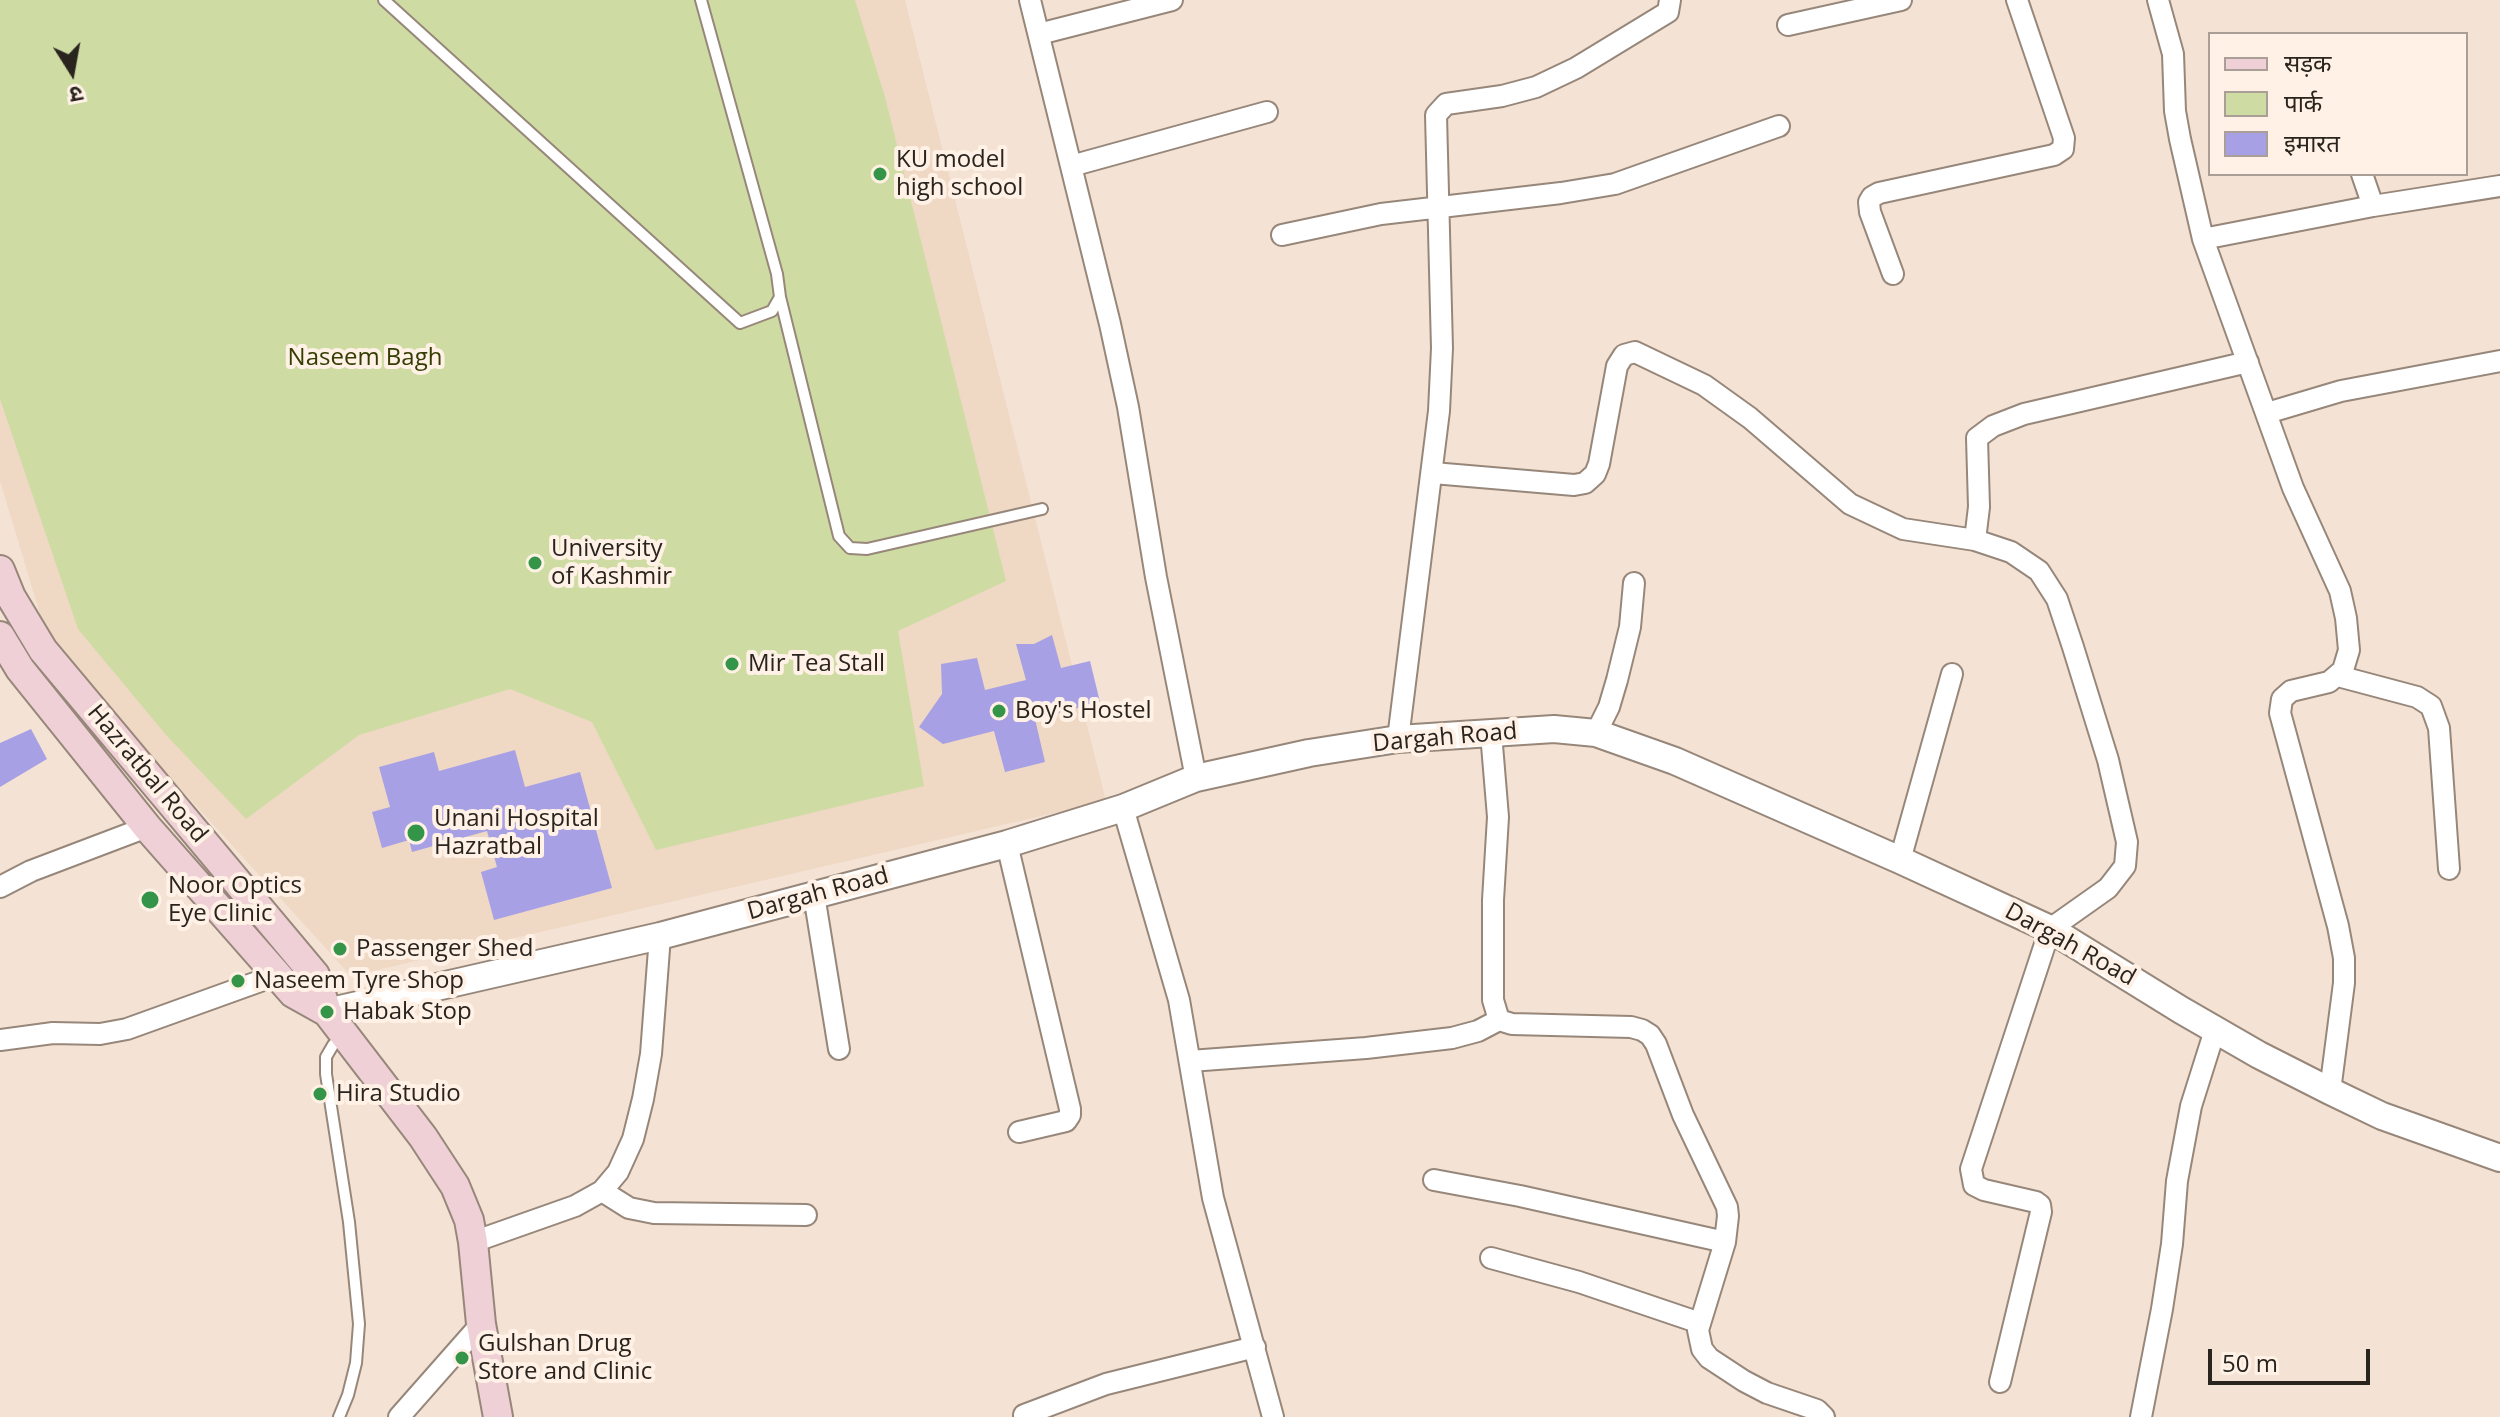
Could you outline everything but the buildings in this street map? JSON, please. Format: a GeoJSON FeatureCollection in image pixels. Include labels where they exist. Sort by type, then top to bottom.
{"type":"FeatureCollection","features":[{"type":"Feature","properties":{"kind":"main road","name":"Hazratbal Road"},"geometry":{"type":"LineString","coordinates":[[2,585],[43,650],[315,975],[335,1023],[423,1137],[455,1186],[469,1220],[481,1324],[498,1417]]}},
{"type":"Feature","properties":{"kind":"main road","name":"Hazratbal Road"},"geometry":{"type":"LineString","coordinates":[[0,636],[20,669],[147,827],[293,993],[335,1023]]}},
{"type":"Feature","properties":{"kind":"street"},"geometry":{"type":"LineString","coordinates":[[1030,0],[1128,407],[1156,577],[1196,778]]}},
{"type":"Feature","properties":{"kind":"street"},"geometry":{"type":"LineString","coordinates":[[1039,34],[1172,0]]}},
{"type":"Feature","properties":{"kind":"street"},"geometry":{"type":"LineString","coordinates":[[1398,739],[1433,473],[1442,348],[1436,115],[1440,108],[1455,101],[1502,96],[1536,87],[1622,42],[1668,12],[1670,0]]}},
{"type":"Feature","properties":{"kind":"street"},"geometry":{"type":"LineString","coordinates":[[1788,25],[1901,0]]}},
{"type":"Feature","properties":{"kind":"street"},"geometry":{"type":"LineString","coordinates":[[1893,274],[1870,212],[1872,197],[2054,155],[2063,149],[2064,138],[2017,0]]}},
{"type":"Feature","properties":{"kind":"street"},"geometry":{"type":"LineString","coordinates":[[2158,0],[2173,54],[2175,111],[2203,239],[2293,488],[2340,591],[2349,650],[2343,670],[2329,682],[2291,691],[2282,699],[2280,713],[2344,958],[2344,983],[2330,1091]]}},
{"type":"Feature","properties":{"kind":"street"},"geometry":{"type":"LineString","coordinates":[[1071,166],[1267,112]]}},
{"type":"Feature","properties":{"kind":"street"},"geometry":{"type":"LineString","coordinates":[[1282,235],[1381,214],[1615,184],[1779,126]]}},
{"type":"Feature","properties":{"kind":"street"},"geometry":{"type":"LineString","coordinates":[[2363,176],[2373,206]]}},
{"type":"Feature","properties":{"kind":"street"},"geometry":{"type":"LineString","coordinates":[[2203,239],[2373,206],[2500,186]]}},
{"type":"Feature","properties":{"kind":"street"},"geometry":{"type":"LineString","coordinates":[[1433,473],[1574,485],[1585,483],[1595,474],[1599,464],[1617,366],[1624,355],[1635,352],[1704,385],[1750,418],[1850,504],[1903,529],[1975,540],[2011,552],[2039,571],[2057,599],[2108,760],[2127,842],[2125,866],[2108,888],[2050,929],[1971,1169],[1974,1185],[2036,1202],[2041,1212],[2000,1382]]}},
{"type":"Feature","properties":{"kind":"street"},"geometry":{"type":"LineString","coordinates":[[2267,413],[2341,391],[2500,361]]}},
{"type":"Feature","properties":{"kind":"street"},"geometry":{"type":"LineString","coordinates":[[1975,540],[1979,507],[1977,438],[1993,426],[2024,414],[2248,362]]}},
{"type":"Feature","properties":{"kind":"street"},"geometry":{"type":"LineString","coordinates":[[1596,733],[1609,707],[1617,680],[1630,627],[1634,583]]}},
{"type":"Feature","properties":{"kind":"street"},"geometry":{"type":"LineString","coordinates":[[1900,860],[1952,674]]}},
{"type":"Feature","properties":{"kind":"street"},"geometry":{"type":"LineString","coordinates":[[2338,676],[2417,697],[2431,706],[2439,728],[2449,869]]}},
{"type":"Feature","properties":{"kind":"street","name":"Dargah Road"},"geometry":{"type":"LineString","coordinates":[[335,1023],[1007,844],[1123,808],[1196,778],[1309,753],[1398,739],[1554,729],[1596,733],[1675,761],[1900,860],[2050,929],[2215,1030],[2330,1091],[2382,1116],[2500,1158]]}},
{"type":"Feature","properties":{"kind":"street"},"geometry":{"type":"LineString","coordinates":[[1491,733],[1498,817],[1493,900],[1493,1000],[1499,1020]]}},
{"type":"Feature","properties":{"kind":"street"},"geometry":{"type":"LineString","coordinates":[[1123,808],[1179,1000],[1213,1198],[1273,1417]]}},
{"type":"Feature","properties":{"kind":"street"},"geometry":{"type":"LineString","coordinates":[[0,887],[31,871],[147,827]]}},
{"type":"Feature","properties":{"kind":"street"},"geometry":{"type":"LineString","coordinates":[[1007,844],[1070,1109],[1066,1121],[1019,1132]]}},
{"type":"Feature","properties":{"kind":"street"},"geometry":{"type":"LineString","coordinates":[[814,895],[839,1049]]}},
{"type":"Feature","properties":{"kind":"street"},"geometry":{"type":"LineString","coordinates":[[473,1242],[575,1206],[602,1191],[618,1172],[633,1139],[643,1099],[651,1054],[660,936]]}},
{"type":"Feature","properties":{"kind":"street"},"geometry":{"type":"LineString","coordinates":[[0,1040],[53,1033],[100,1034],[127,1029],[277,975]]}},
{"type":"Feature","properties":{"kind":"street"},"geometry":{"type":"LineString","coordinates":[[1190,1061],[1366,1048],[1452,1038],[1478,1031],[1499,1020],[1512,1024],[1631,1027],[1650,1035],[1683,1115],[1727,1207],[1725,1242],[1700,1323],[1698,1338],[1702,1349],[1709,1358],[1744,1381],[1767,1393],[1817,1410],[1824,1417]]}},
{"type":"Feature","properties":{"kind":"street"},"geometry":{"type":"LineString","coordinates":[[2141,1417],[2162,1309],[2177,1181],[2191,1106],[2215,1030]]}},
{"type":"Feature","properties":{"kind":"street"},"geometry":{"type":"LineString","coordinates":[[1434,1180],[1725,1242]]}},
{"type":"Feature","properties":{"kind":"street"},"geometry":{"type":"LineString","coordinates":[[602,1191],[629,1208],[654,1213],[806,1215]]}},
{"type":"Feature","properties":{"kind":"street"},"geometry":{"type":"LineString","coordinates":[[1491,1258],[1579,1282],[1700,1323]]}},
{"type":"Feature","properties":{"kind":"street"},"geometry":{"type":"LineString","coordinates":[[399,1417],[481,1324]]}},
{"type":"Feature","properties":{"kind":"street"},"geometry":{"type":"LineString","coordinates":[[1024,1415],[1106,1384],[1255,1347]]}},
{"type":"Feature","properties":{"kind":"lane"},"geometry":{"type":"LineString","coordinates":[[384,0],[740,323],[772,311],[780,297]]}},
{"type":"Feature","properties":{"kind":"lane"},"geometry":{"type":"LineString","coordinates":[[701,0],[777,274],[839,536],[850,548],[867,549],[1042,509]]}},
{"type":"Feature","properties":{"kind":"lane"},"geometry":{"type":"LineString","coordinates":[[335,1023],[333,1045],[326,1057],[326,1074],[349,1222],[359,1324],[356,1363],[339,1417]]}},
{"type":"Feature","properties":{"kind":"shaded area","name":"Naseem Bagh"},"geometry":{"type":"Polygon","coordinates":[[[0,0],[905,0],[1106,801],[351,976],[49,644],[0,481],[0,0]]]}},
{"type":"Feature","properties":{"kind":"green space","name":"Naseem Bagh"},"geometry":{"type":"Polygon","coordinates":[[[0,0],[855,0],[885,97],[1006,581],[898,631],[924,786],[656,850],[592,722],[510,689],[359,735],[246,819],[167,736],[78,629],[0,399],[0,0]]]}},
{"type":"Feature","properties":{"kind":"place","name":"KU model high school"},"geometry":{"type":"Point","coordinates":[880,174]}},
{"type":"Feature","properties":{"kind":"place","name":"University of Kashmir"},"geometry":{"type":"Point","coordinates":[535,563]}},
{"type":"Feature","properties":{"kind":"place","name":"Mir Tea Stall"},"geometry":{"type":"Point","coordinates":[732,664]}},
{"type":"Feature","properties":{"kind":"place","name":"Boy's Hostel"},"geometry":{"type":"Point","coordinates":[999,711]}},
{"type":"Feature","properties":{"kind":"place","name":"Unani Hospital Hazratbal"},"geometry":{"type":"Point","coordinates":[416,833]}},
{"type":"Feature","properties":{"kind":"place","name":"Noor Optics Eye Clinic"},"geometry":{"type":"Point","coordinates":[150,900]}},
{"type":"Feature","properties":{"kind":"place","name":"Passenger Shed"},"geometry":{"type":"Point","coordinates":[340,949]}},
{"type":"Feature","properties":{"kind":"place","name":"Naseem Tyre Shop"},"geometry":{"type":"Point","coordinates":[238,981]}},
{"type":"Feature","properties":{"kind":"place","name":"Habak Stop"},"geometry":{"type":"Point","coordinates":[327,1012]}},
{"type":"Feature","properties":{"kind":"place","name":"Hira Studio"},"geometry":{"type":"Point","coordinates":[320,1094]}},
{"type":"Feature","properties":{"kind":"place","name":"Gulshan Drug Store and Clinic"},"geometry":{"type":"Point","coordinates":[462,1358]}}]}
